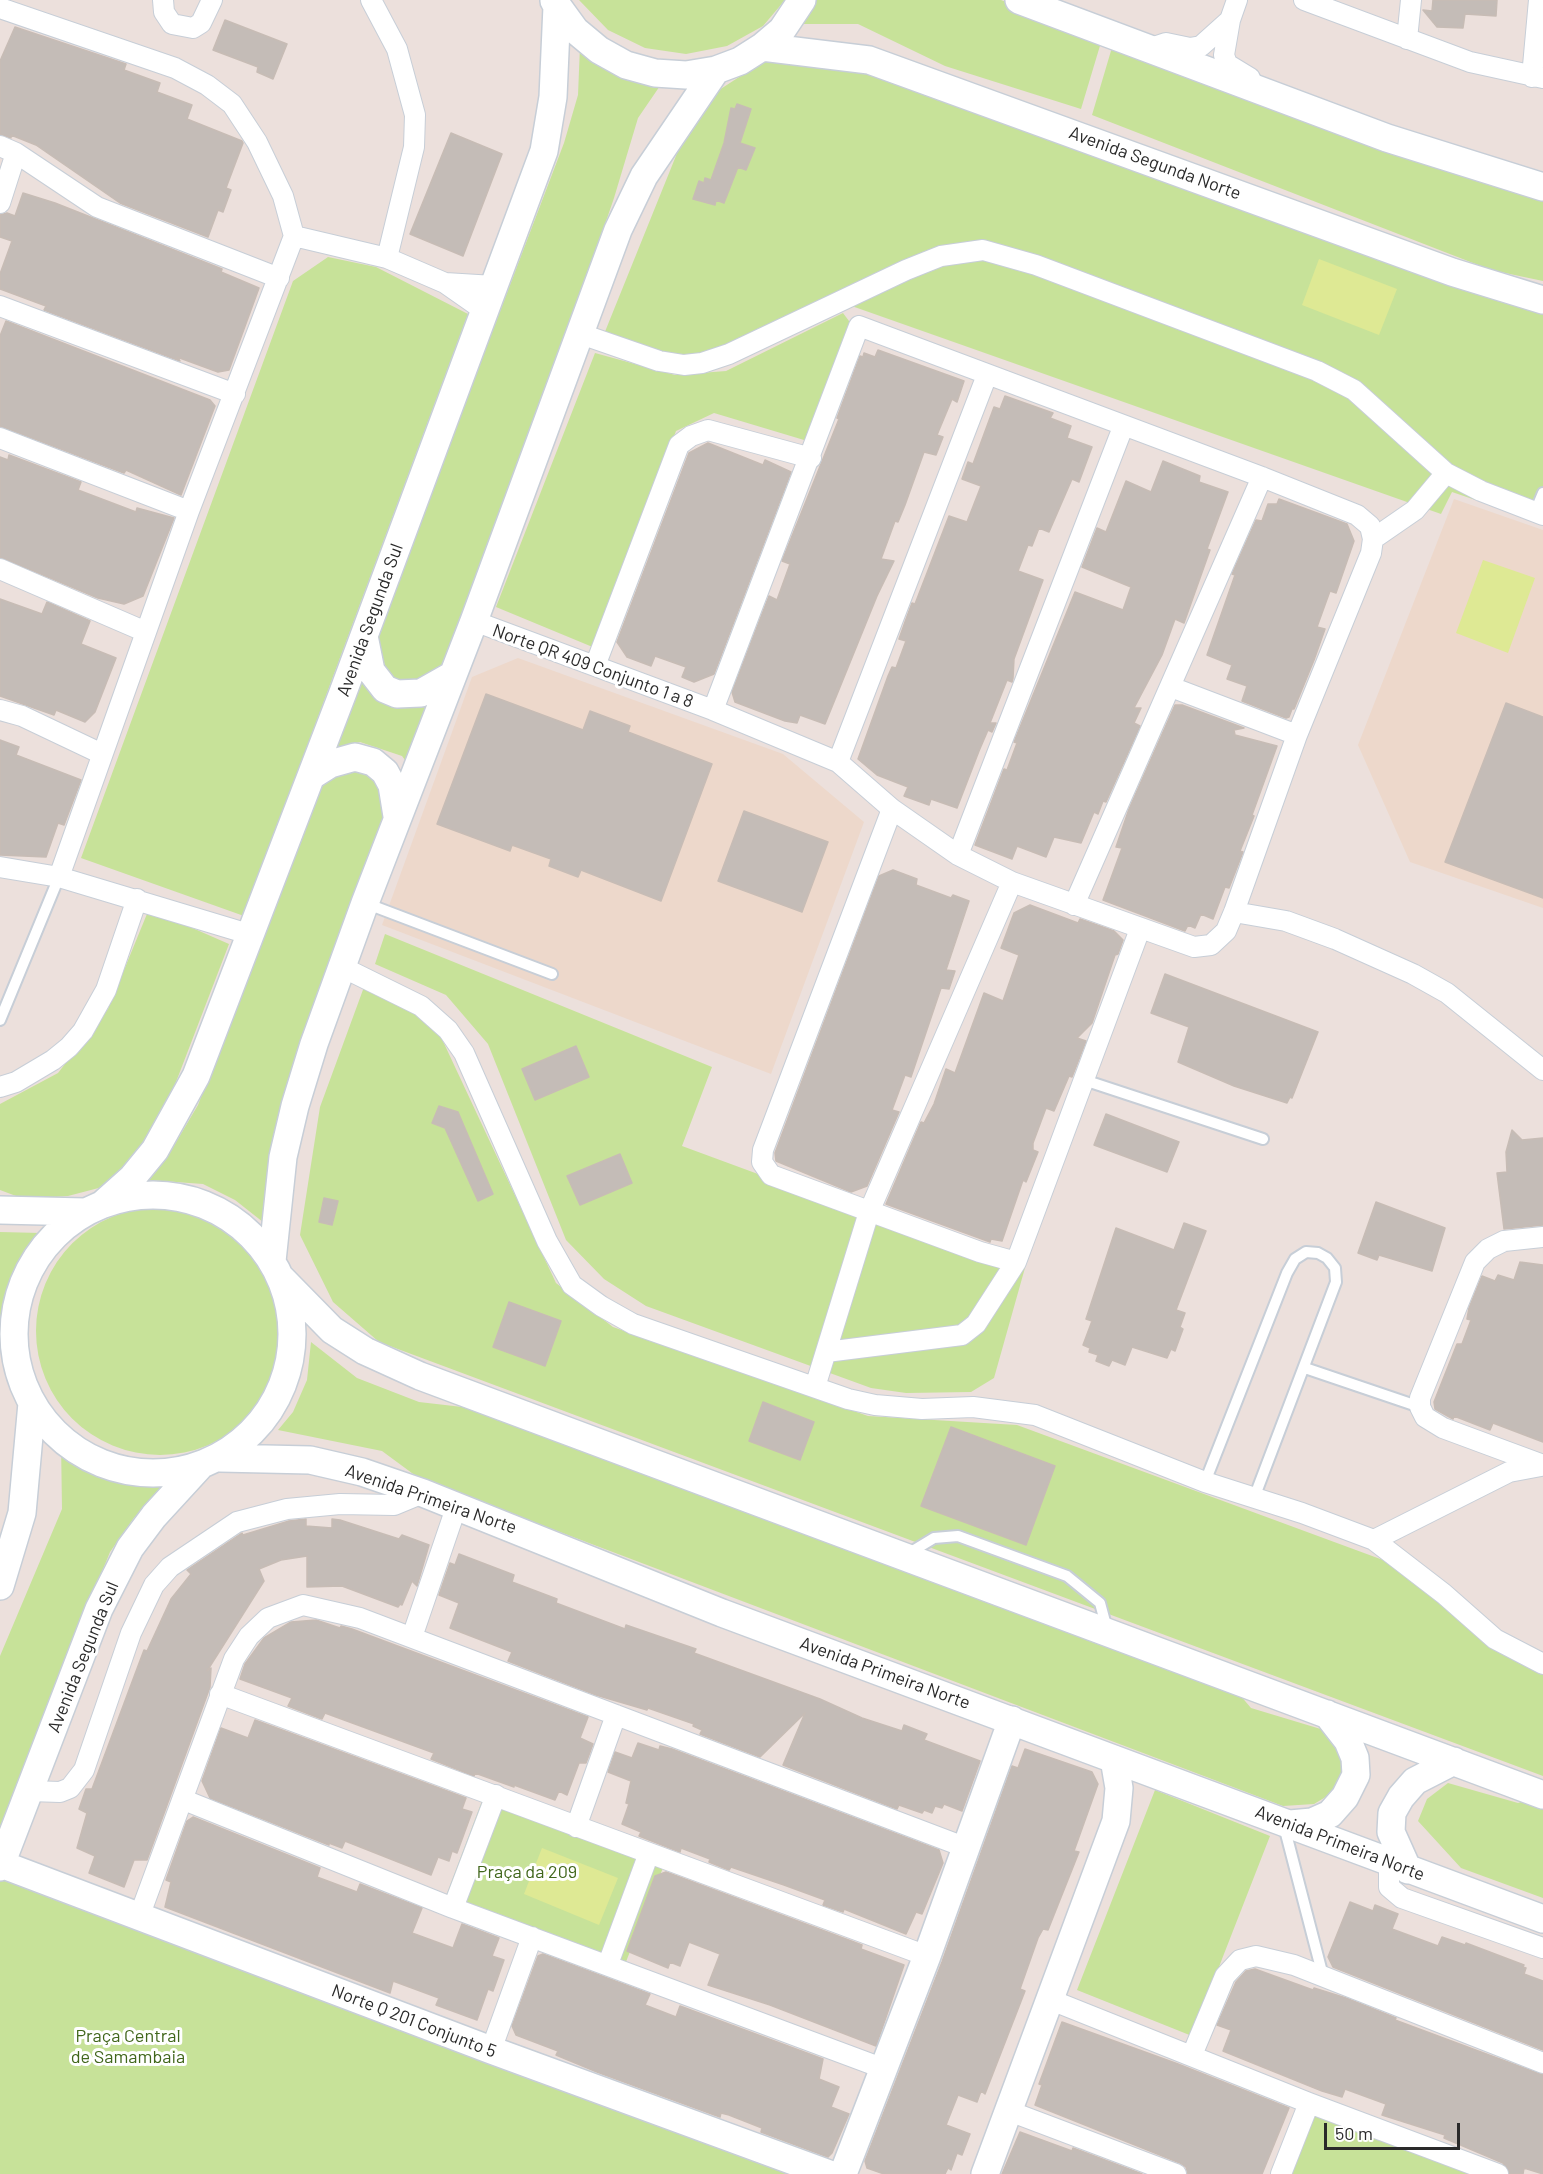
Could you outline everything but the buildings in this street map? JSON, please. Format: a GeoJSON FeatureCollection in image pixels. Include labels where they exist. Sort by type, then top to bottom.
{"type":"FeatureCollection","features":[{"type":"Feature","properties":{"kind":"main road"},"geometry":{"type":"LineString","coordinates":[[555,3],[583,37],[599,50],[626,65],[655,73],[686,75],[716,70],[740,61],[762,47],[782,30],[802,0]]}},
{"type":"Feature","properties":{"kind":"main road"},"geometry":{"type":"LineString","coordinates":[[1019,0],[1260,92],[1443,157],[1543,187]]}},
{"type":"Feature","properties":{"kind":"main road","name":"Avenida Segunda Sul"},"geometry":{"type":"LineString","coordinates":[[95,1207],[132,1178],[149,1157],[185,1099],[252,935],[544,151],[553,97],[555,3]]}},
{"type":"Feature","properties":{"kind":"main road","name":"Avenida Segunda Norte"},"geometry":{"type":"LineString","coordinates":[[762,47],[869,60],[1452,272],[1543,300]]}},
{"type":"Feature","properties":{"kind":"main road"},"geometry":{"type":"LineString","coordinates":[[277,1269],[283,1157],[295,1106],[314,1044],[365,903],[474,621],[618,230],[644,176],[716,70]]}},
{"type":"Feature","properties":{"kind":"main road"},"geometry":{"type":"LineString","coordinates":[[364,634],[371,671],[385,689],[397,694],[421,693],[451,676]]}},
{"type":"Feature","properties":{"kind":"main road"},"geometry":{"type":"LineString","coordinates":[[310,776],[330,764],[355,758],[373,762],[385,772],[393,785],[397,818]]}},
{"type":"Feature","properties":{"kind":"main road"},"geometry":{"type":"LineString","coordinates":[[0,1210],[95,1207],[142,1194],[189,1200],[216,1209],[248,1231],[277,1269],[332,1330],[383,1359],[420,1376],[1543,1795]]}},
{"type":"Feature","properties":{"kind":"main road"},"geometry":{"type":"LineString","coordinates":[[0,1586],[22,1513],[28,1395],[16,1360],[14,1331],[17,1302],[27,1274],[42,1250],[61,1228],[95,1207]]}},
{"type":"Feature","properties":{"kind":"main road","name":"Avenida Segunda Sul"},"geometry":{"type":"LineString","coordinates":[[0,1866],[99,1609],[125,1558],[154,1516],[210,1462],[254,1433],[278,1399],[291,1360],[293,1318],[277,1269]]}},
{"type":"Feature","properties":{"kind":"main road"},"geometry":{"type":"LineString","coordinates":[[0,1369],[28,1395]]}},
{"type":"Feature","properties":{"kind":"main road","name":"Avenida Primeira Norte"},"geometry":{"type":"LineString","coordinates":[[28,1395],[63,1440],[83,1454],[105,1465],[128,1472],[152,1474],[210,1462],[310,1460],[362,1472],[457,1505],[722,1613],[1543,1919]]}},
{"type":"Feature","properties":{"kind":"main road"},"geometry":{"type":"LineString","coordinates":[[1286,1823],[1312,1822],[1330,1814],[1346,1797],[1356,1775],[1355,1758],[1348,1741],[1327,1714]]}},
{"type":"Feature","properties":{"kind":"main road"},"geometry":{"type":"LineString","coordinates":[[843,2174],[927,1956],[1012,1720]]}},
{"type":"Feature","properties":{"kind":"main road"},"geometry":{"type":"LineString","coordinates":[[985,2174],[1052,2000],[1116,1821],[1119,1788],[1114,1759]]}},
{"type":"Feature","properties":{"kind":"main road"},"geometry":{"type":"LineString","coordinates":[[1399,1866],[1391,1832],[1392,1813],[1401,1797],[1415,1781],[1454,1761]]}},
{"type":"Feature","properties":{"kind":"main road"},"geometry":{"type":"LineString","coordinates":[[1116,1821],[1155,1773]]}},
{"type":"Feature","properties":{"kind":"main road","name":"Norte Q 201 Conjunto 5"},"geometry":{"type":"LineString","coordinates":[[0,1866],[829,2174]]}},
{"type":"Feature","properties":{"kind":"street"},"geometry":{"type":"LineString","coordinates":[[163,0],[164,12],[172,24],[180,28],[193,28],[201,23],[212,0]]}},
{"type":"Feature","properties":{"kind":"street"},"geometry":{"type":"LineString","coordinates":[[371,0],[397,49],[415,115],[414,147],[387,258]]}},
{"type":"Feature","properties":{"kind":"street"},"geometry":{"type":"LineString","coordinates":[[1237,0],[1224,50],[1225,61],[1251,78],[1260,92]]}},
{"type":"Feature","properties":{"kind":"street"},"geometry":{"type":"LineString","coordinates":[[1304,0],[1470,62],[1538,77],[1539,0]]}},
{"type":"Feature","properties":{"kind":"street"},"geometry":{"type":"LineString","coordinates":[[1407,39],[1411,0]]}},
{"type":"Feature","properties":{"kind":"street"},"geometry":{"type":"LineString","coordinates":[[1,12],[174,68],[207,85],[232,104],[257,142],[283,196],[294,236],[189,511],[58,877]]}},
{"type":"Feature","properties":{"kind":"street"},"geometry":{"type":"LineString","coordinates":[[1150,50],[1166,43],[1190,48],[1202,46],[1230,20]]}},
{"type":"Feature","properties":{"kind":"street"},"geometry":{"type":"LineString","coordinates":[[0,203],[8,150],[97,207],[279,278]]}},
{"type":"Feature","properties":{"kind":"street"},"geometry":{"type":"LineString","coordinates":[[294,236],[387,258],[445,283],[489,298]]}},
{"type":"Feature","properties":{"kind":"street"},"geometry":{"type":"LineString","coordinates":[[581,334],[659,362],[684,365],[702,363],[729,354],[941,256],[983,250],[1036,265],[1317,371],[1354,390],[1446,473],[1481,491],[1539,513]]}},
{"type":"Feature","properties":{"kind":"street"},"geometry":{"type":"LineString","coordinates":[[846,299],[859,326],[1123,427],[1262,477],[1357,515],[1370,526],[1373,539],[1415,510],[1446,473]]}},
{"type":"Feature","properties":{"kind":"street"},"geometry":{"type":"LineString","coordinates":[[0,306],[235,394]]}},
{"type":"Feature","properties":{"kind":"street"},"geometry":{"type":"LineString","coordinates":[[713,710],[811,458],[859,326]]}},
{"type":"Feature","properties":{"kind":"street"},"geometry":{"type":"LineString","coordinates":[[838,762],[987,375]]}},
{"type":"Feature","properties":{"kind":"street"},"geometry":{"type":"LineString","coordinates":[[958,855],[1123,427]]}},
{"type":"Feature","properties":{"kind":"street"},"geometry":{"type":"LineString","coordinates":[[595,666],[679,446],[691,436],[708,429],[811,458]]}},
{"type":"Feature","properties":{"kind":"street"},"geometry":{"type":"LineString","coordinates":[[0,438],[189,511]]}},
{"type":"Feature","properties":{"kind":"street"},"geometry":{"type":"LineString","coordinates":[[1074,905],[1262,477]]}},
{"type":"Feature","properties":{"kind":"street","name":"Norte QR 409 Conjunto 1 a 8"},"geometry":{"type":"LineString","coordinates":[[474,621],[713,710],[838,762],[892,809],[958,855],[1012,882],[1140,929],[1204,947],[1219,939],[1234,912],[1297,735],[1371,553],[1373,539]]}},
{"type":"Feature","properties":{"kind":"street"},"geometry":{"type":"LineString","coordinates":[[0,568],[146,632]]}},
{"type":"Feature","properties":{"kind":"street"},"geometry":{"type":"LineString","coordinates":[[1171,687],[1297,735]]}},
{"type":"Feature","properties":{"kind":"street"},"geometry":{"type":"LineString","coordinates":[[0,710],[22,716],[102,754]]}},
{"type":"Feature","properties":{"kind":"street"},"geometry":{"type":"LineString","coordinates":[[892,809],[787,1081],[762,1162],[771,1174],[869,1212],[1016,1262]]}},
{"type":"Feature","properties":{"kind":"street"},"geometry":{"type":"LineString","coordinates":[[0,867],[58,877],[252,935]]}},
{"type":"Feature","properties":{"kind":"street"},"geometry":{"type":"LineString","coordinates":[[815,1387],[869,1212],[1012,882]]}},
{"type":"Feature","properties":{"kind":"street"},"geometry":{"type":"LineString","coordinates":[[0,1087],[16,1082],[53,1060],[69,1047],[82,1031],[106,990],[136,899]]}},
{"type":"Feature","properties":{"kind":"street"},"geometry":{"type":"LineString","coordinates":[[1234,912],[1286,921],[1335,939],[1413,974],[1447,993],[1543,1070]]}},
{"type":"Feature","properties":{"kind":"street"},"geometry":{"type":"LineString","coordinates":[[826,1352],[962,1335],[976,1324],[1016,1262],[1140,929]]}},
{"type":"Feature","properties":{"kind":"street"},"geometry":{"type":"LineString","coordinates":[[342,967],[421,1006],[453,1037],[464,1053],[547,1241],[572,1285],[633,1324],[815,1387],[875,1405],[922,1409],[1008,1409],[1035,1415],[1205,1482],[1374,1540],[1444,1594],[1495,1639],[1543,1664]]}},
{"type":"Feature","properties":{"kind":"street"},"geometry":{"type":"LineString","coordinates":[[1543,1238],[1504,1241],[1488,1249],[1475,1262],[1420,1398],[1420,1407],[1425,1417],[1443,1428],[1543,1466]]}},
{"type":"Feature","properties":{"kind":"street"},"geometry":{"type":"LineString","coordinates":[[1374,1540],[1509,1472],[1543,1466]]}},
{"type":"Feature","properties":{"kind":"street"},"geometry":{"type":"LineString","coordinates":[[30,1791],[60,1792],[78,1780],[84,1770],[131,1634],[154,1585],[170,1567],[237,1522],[287,1509],[340,1504],[394,1505],[423,1493]]}},
{"type":"Feature","properties":{"kind":"street"},"geometry":{"type":"LineString","coordinates":[[412,1637],[457,1505]]}},
{"type":"Feature","properties":{"kind":"street"},"geometry":{"type":"LineString","coordinates":[[139,1917],[184,1800],[234,1659],[249,1636],[268,1618],[303,1605],[360,1618],[412,1637],[967,1848]]}},
{"type":"Feature","properties":{"kind":"street"},"geometry":{"type":"LineString","coordinates":[[220,1694],[927,1956]]}},
{"type":"Feature","properties":{"kind":"street"},"geometry":{"type":"LineString","coordinates":[[576,1827],[616,1715]]}},
{"type":"Feature","properties":{"kind":"street"},"geometry":{"type":"LineString","coordinates":[[453,1908],[496,1795]]}},
{"type":"Feature","properties":{"kind":"street"},"geometry":{"type":"LineString","coordinates":[[184,1800],[453,1908],[882,2068]]}},
{"type":"Feature","properties":{"kind":"street"},"geometry":{"type":"LineString","coordinates":[[608,1964],[649,1853]]}},
{"type":"Feature","properties":{"kind":"street"},"geometry":{"type":"LineString","coordinates":[[1399,1866],[1389,1887],[1402,1898],[1543,1948]]}},
{"type":"Feature","properties":{"kind":"street"},"geometry":{"type":"LineString","coordinates":[[491,2050],[532,1937]]}},
{"type":"Feature","properties":{"kind":"street"},"geometry":{"type":"LineString","coordinates":[[1192,2055],[1225,1976],[1240,1960],[1256,1956],[1274,1959],[1323,1977],[1543,2063]]}},
{"type":"Feature","properties":{"kind":"street"},"geometry":{"type":"LineString","coordinates":[[1052,2000],[1309,2103],[1457,2167],[1498,2174]]}},
{"type":"Feature","properties":{"kind":"street"},"geometry":{"type":"LineString","coordinates":[[1281,2174],[1309,2103]]}},
{"type":"Feature","properties":{"kind":"street"},"geometry":{"type":"LineString","coordinates":[[1009,2111],[1176,2174]]}},
{"type":"Feature","properties":{"kind":"lane"},"geometry":{"type":"LineString","coordinates":[[1539,513],[1543,494]]}},
{"type":"Feature","properties":{"kind":"lane"},"geometry":{"type":"LineString","coordinates":[[0,1020],[58,877]]}},
{"type":"Feature","properties":{"kind":"lane"},"geometry":{"type":"LineString","coordinates":[[365,903],[552,974]]}},
{"type":"Feature","properties":{"kind":"lane"},"geometry":{"type":"LineString","coordinates":[[1084,1080],[1263,1138]]}},
{"type":"Feature","properties":{"kind":"lane"},"geometry":{"type":"LineString","coordinates":[[1205,1482],[1287,1274],[1295,1259],[1306,1252],[1318,1253],[1327,1258],[1335,1269],[1336,1282],[1254,1498]]}},
{"type":"Feature","properties":{"kind":"lane"},"geometry":{"type":"LineString","coordinates":[[1305,1368],[1420,1407]]}},
{"type":"Feature","properties":{"kind":"lane"},"geometry":{"type":"LineString","coordinates":[[904,1556],[934,1538],[958,1536],[1067,1576],[1100,1603],[1108,1632]]}},
{"type":"Feature","properties":{"kind":"lane"},"geometry":{"type":"LineString","coordinates":[[1286,1823],[1323,1977]]}},
{"type":"Feature","properties":{"kind":"shaded area"},"geometry":{"type":"Polygon","coordinates":[[[1454,499],[1543,530],[1543,908],[1410,862],[1358,745],[1454,499]]]}},
{"type":"Feature","properties":{"kind":"shaded area"},"geometry":{"type":"Polygon","coordinates":[[[518,658],[783,754],[864,822],[771,1074],[382,925],[472,677],[518,658]]]}},
{"type":"Feature","properties":{"kind":"green space"},"geometry":{"type":"Polygon","coordinates":[[[579,0],[785,0],[763,26],[727,46],[686,54],[645,48],[608,30],[579,0]]]}},
{"type":"Feature","properties":{"kind":"green space"},"geometry":{"type":"Polygon","coordinates":[[[816,0],[1001,0],[1102,39],[1081,109],[945,66],[858,24],[798,24],[816,0]]]}},
{"type":"Feature","properties":{"kind":"green space"},"geometry":{"type":"Polygon","coordinates":[[[1113,44],[1543,193],[1543,281],[1491,270],[1092,115],[1113,44]]]}},
{"type":"Feature","properties":{"kind":"green space"},"geometry":{"type":"Polygon","coordinates":[[[580,46],[664,80],[638,118],[614,198],[453,667],[419,686],[389,678],[376,637],[564,143],[578,95],[580,46]]]}},
{"type":"Feature","properties":{"kind":"green space"},"geometry":{"type":"Polygon","coordinates":[[[773,55],[877,61],[1543,307],[1543,523],[1452,492],[1441,514],[846,304],[724,365],[598,349],[686,131],[716,92],[773,55]]]}},
{"type":"Feature","properties":{"kind":"green space"},"geometry":{"type":"Polygon","coordinates":[[[328,257],[376,267],[468,314],[244,916],[81,858],[293,281],[328,257]]]}},
{"type":"Feature","properties":{"kind":"green space"},"geometry":{"type":"Polygon","coordinates":[[[1319,259],[1397,289],[1379,335],[1302,305],[1319,259]]]}},
{"type":"Feature","properties":{"kind":"green space"},"geometry":{"type":"Polygon","coordinates":[[[843,313],[858,333],[814,443],[714,413],[676,431],[595,648],[496,607],[595,353],[675,375],[726,371],[843,313]]]}},
{"type":"Feature","properties":{"kind":"green space"},"geometry":{"type":"Polygon","coordinates":[[[1483,560],[1535,578],[1508,653],[1456,633],[1483,560]]]}},
{"type":"Feature","properties":{"kind":"green space"},"geometry":{"type":"Polygon","coordinates":[[[361,665],[380,695],[444,694],[416,775],[402,756],[360,742],[332,749],[361,665]]]}},
{"type":"Feature","properties":{"kind":"green space"},"geometry":{"type":"Polygon","coordinates":[[[353,765],[390,780],[400,801],[268,1226],[235,1200],[203,1184],[148,1180],[169,1154],[198,1105],[325,772],[353,765]]]}},
{"type":"Feature","properties":{"kind":"green space"},"geometry":{"type":"Polygon","coordinates":[[[149,909],[229,944],[161,1121],[110,1185],[68,1196],[24,1199],[0,1190],[0,1104],[58,1073],[108,1009],[149,909]]]}},
{"type":"Feature","properties":{"kind":"green space"},"geometry":{"type":"Polygon","coordinates":[[[385,934],[712,1067],[682,1146],[1002,1264],[1032,1243],[994,1378],[971,1392],[906,1393],[871,1388],[646,1306],[604,1279],[566,1240],[488,1044],[446,995],[375,964],[385,934]]]}},
{"type":"Feature","properties":{"kind":"green space"},"geometry":{"type":"Polygon","coordinates":[[[364,987],[414,1010],[441,1037],[556,1283],[613,1327],[868,1416],[1017,1425],[1383,1560],[1507,1654],[1543,1670],[1543,1776],[379,1342],[333,1302],[300,1235],[320,1107],[364,987]]]}},
{"type":"Feature","properties":{"kind":"green space"},"geometry":{"type":"Polygon","coordinates":[[[148,1207],[172,1207],[196,1212],[219,1221],[248,1243],[270,1272],[275,1283],[282,1307],[284,1331],[282,1355],[275,1379],[270,1390],[248,1419],[219,1441],[208,1446],[172,1455],[148,1455],[124,1450],[101,1441],[81,1427],[64,1410],[50,1390],[41,1367],[36,1343],[36,1319],[41,1295],[50,1272],[64,1252],[81,1235],[101,1221],[124,1212],[148,1207]]]}},
{"type":"Feature","properties":{"kind":"green space"},"geometry":{"type":"Polygon","coordinates":[[[0,1232],[41,1233],[8,1291],[0,1330],[0,1232]]]}},
{"type":"Feature","properties":{"kind":"green space"},"geometry":{"type":"Polygon","coordinates":[[[311,1342],[357,1378],[419,1402],[471,1408],[1234,1688],[1251,1708],[1324,1730],[1339,1747],[1346,1776],[1339,1789],[1314,1804],[1283,1806],[420,1479],[382,1451],[278,1430],[293,1412],[307,1380],[311,1342]]]}},
{"type":"Feature","properties":{"kind":"green space"},"geometry":{"type":"Polygon","coordinates":[[[61,1442],[69,1451],[121,1483],[165,1485],[134,1518],[110,1552],[89,1604],[0,1853],[0,1656],[62,1509],[61,1442]]]}},
{"type":"Feature","properties":{"kind":"green space"},"geometry":{"type":"Polygon","coordinates":[[[1448,1783],[1518,1803],[1530,1799],[1543,1804],[1543,1898],[1461,1868],[1418,1821],[1427,1799],[1448,1783]]]}},
{"type":"Feature","properties":{"kind":"green space","name":"Praça da 209"},"geometry":{"type":"Polygon","coordinates":[[[488,1785],[668,1855],[620,1977],[440,1912],[488,1785]]]}},
{"type":"Feature","properties":{"kind":"green space"},"geometry":{"type":"Polygon","coordinates":[[[1155,1790],[1270,1836],[1192,2036],[1077,1990],[1155,1790]]]}},
{"type":"Feature","properties":{"kind":"green space"},"geometry":{"type":"Polygon","coordinates":[[[542,1848],[618,1878],[599,1925],[524,1894],[542,1848]]]}},
{"type":"Feature","properties":{"kind":"green space","name":"Praça Central de Samambaia"},"geometry":{"type":"Polygon","coordinates":[[[3,1878],[845,2174],[0,2174],[0,1882],[3,1878]]]}},
{"type":"Feature","properties":{"kind":"green space"},"geometry":{"type":"Polygon","coordinates":[[[1303,2090],[1475,2160],[1469,2174],[1271,2174],[1303,2090]]]}}]}
